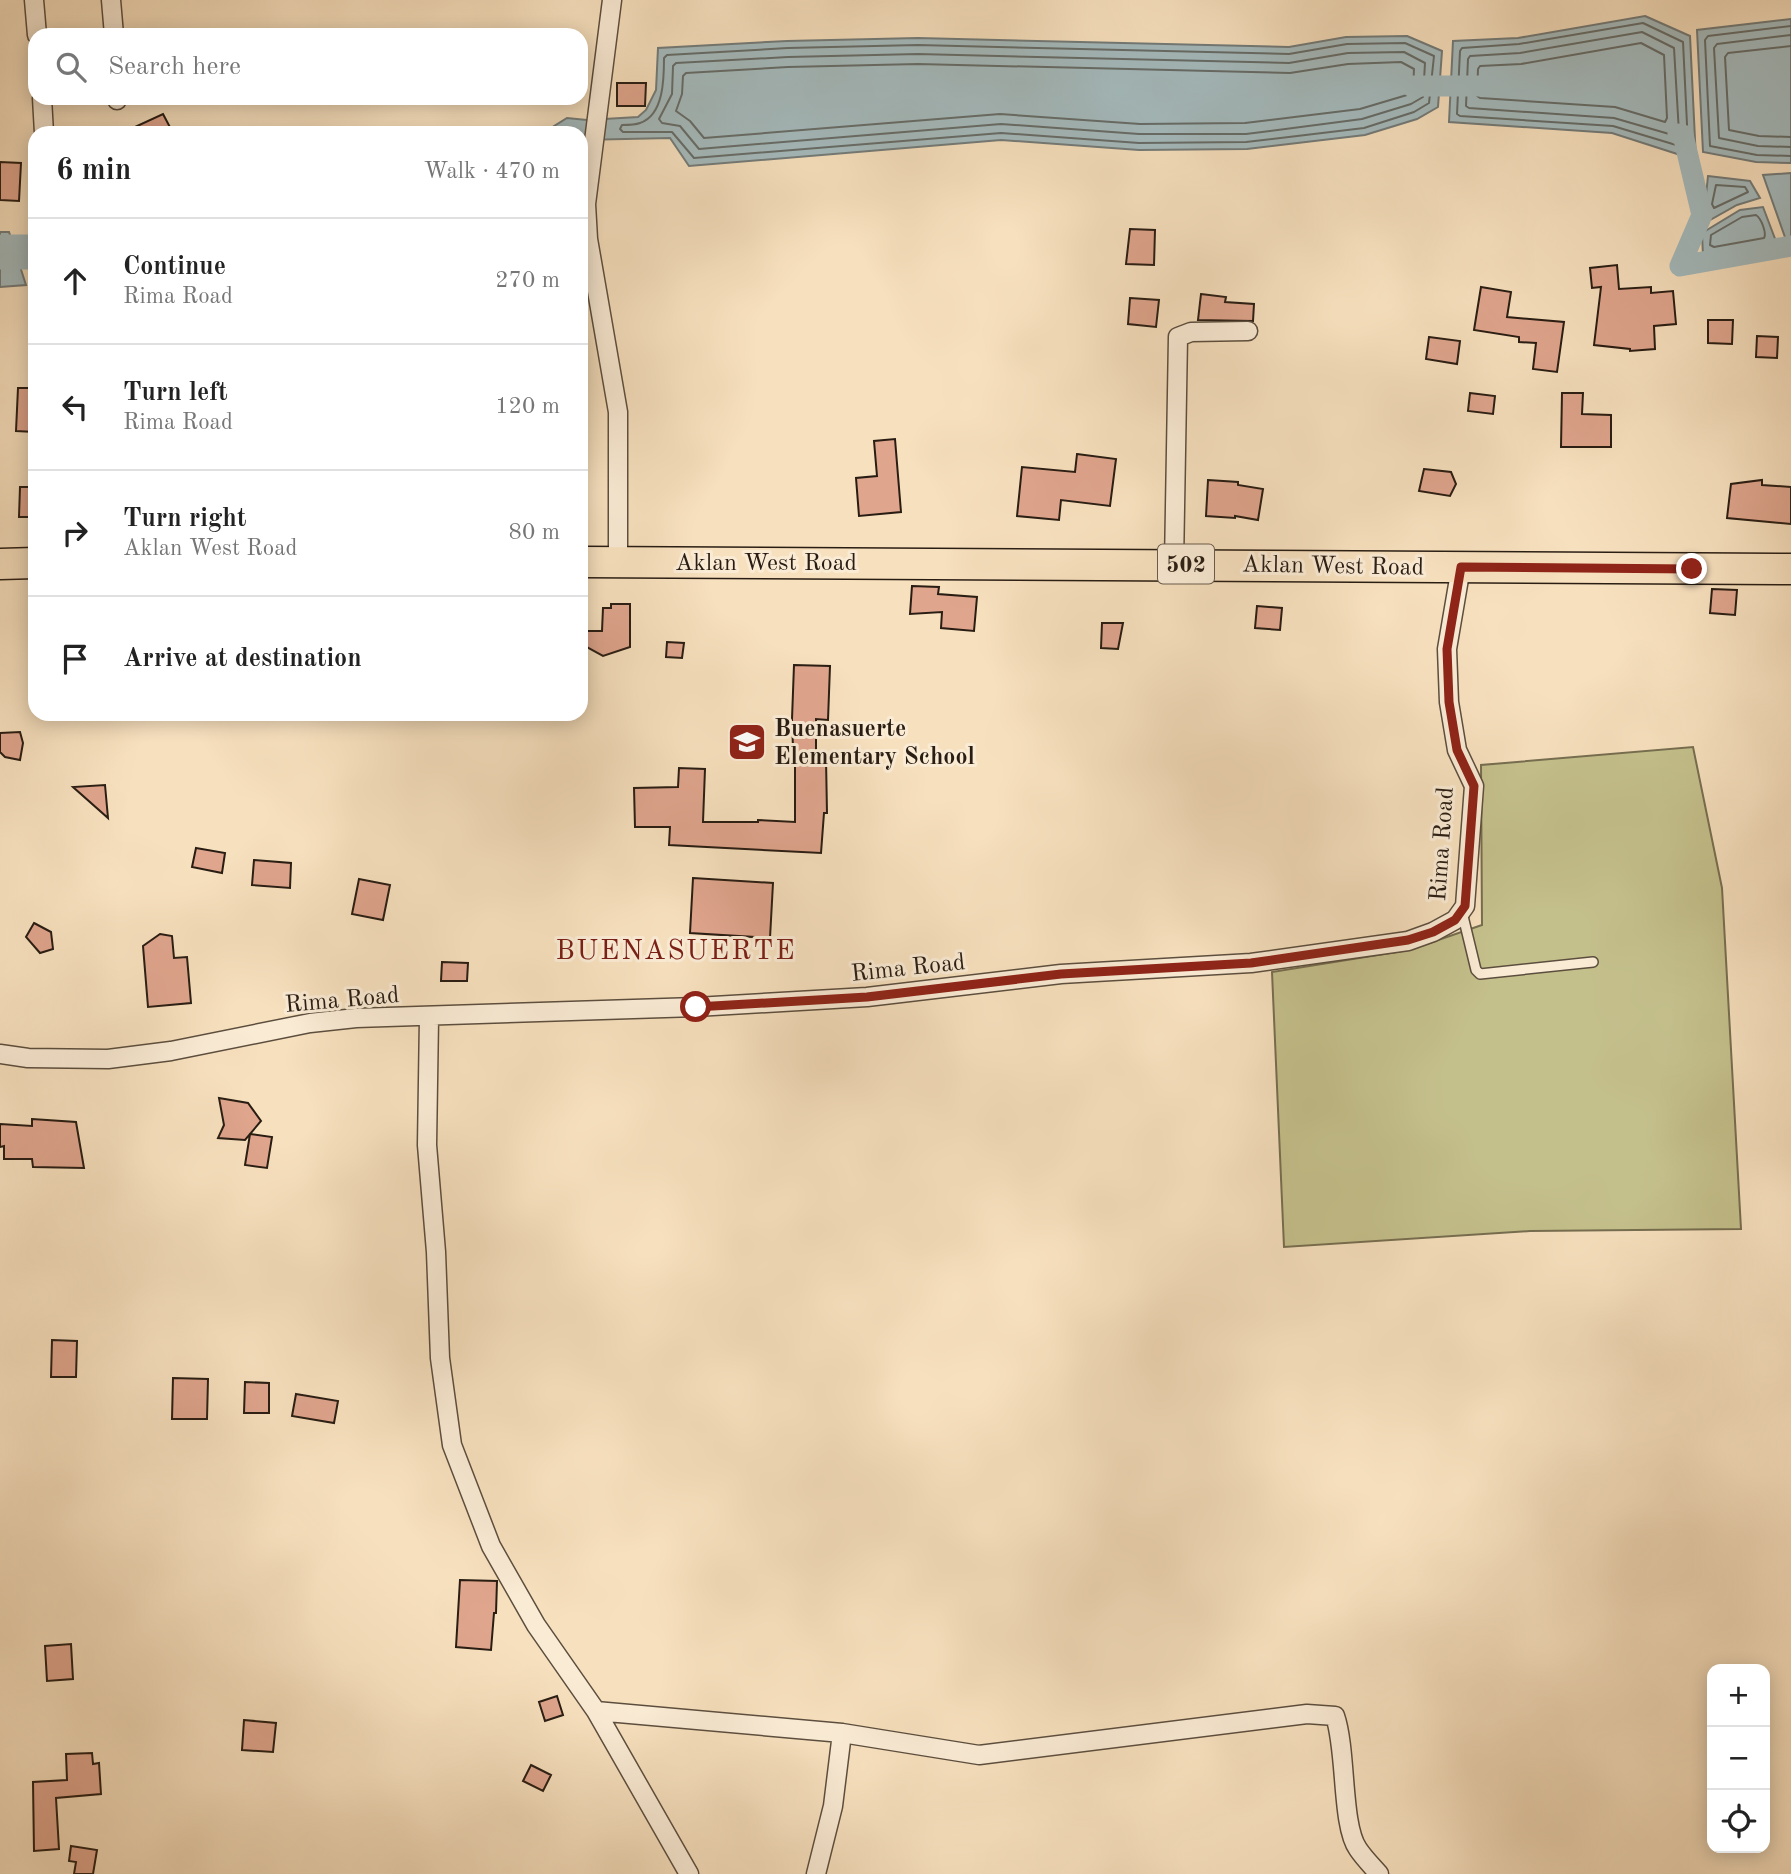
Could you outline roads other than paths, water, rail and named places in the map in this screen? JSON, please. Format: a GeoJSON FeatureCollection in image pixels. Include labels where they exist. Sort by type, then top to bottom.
{"type":"FeatureCollection","features":[{"type":"Feature","properties":{"kind":"main road","name":"Aklan West Road"},"geometry":{"type":"LineString","coordinates":[[588,562],[1791,569]]}},
{"type":"Feature","properties":{"kind":"main road"},"geometry":{"type":"LineString","coordinates":[[0,564],[28,563]]}},
{"type":"Feature","properties":{"kind":"street"},"geometry":{"type":"LineString","coordinates":[[34,0],[36,28]]}},
{"type":"Feature","properties":{"kind":"street"},"geometry":{"type":"LineString","coordinates":[[111,0],[113,28]]}},
{"type":"Feature","properties":{"kind":"street"},"geometry":{"type":"LineString","coordinates":[[588,188],[612,0]]}},
{"type":"Feature","properties":{"kind":"street"},"geometry":{"type":"LineString","coordinates":[[42,105],[44,126]]}},
{"type":"Feature","properties":{"kind":"street"},"geometry":{"type":"LineString","coordinates":[[588,239],[618,412],[618,562]]}},
{"type":"Feature","properties":{"kind":"street"},"geometry":{"type":"LineString","coordinates":[[1174,564],[1178,337],[1191,332],[1248,331]]}},
{"type":"Feature","properties":{"kind":"street","name":"Rima Road"},"geometry":{"type":"LineString","coordinates":[[0,1054],[28,1058],[108,1059],[172,1051],[310,1023],[356,1018],[696,1007],[867,997],[1061,974],[1251,963],[1408,940],[1433,932],[1455,920],[1465,906],[1474,786],[1457,750],[1449,702],[1447,649],[1461,567]]}},
{"type":"Feature","properties":{"kind":"street"},"geometry":{"type":"LineString","coordinates":[[429,1017],[427,1145],[436,1252],[440,1358],[452,1445],[491,1546],[536,1625],[596,1711],[689,1874]]}},
{"type":"Feature","properties":{"kind":"street"},"geometry":{"type":"LineString","coordinates":[[596,1711],[842,1733],[979,1755],[1307,1714],[1335,1716],[1343,1752],[1349,1821],[1356,1848],[1379,1874]]}},
{"type":"Feature","properties":{"kind":"street"},"geometry":{"type":"LineString","coordinates":[[816,1874],[833,1806],[842,1733]]}},
{"type":"Feature","properties":{"kind":"lane"},"geometry":{"type":"LineString","coordinates":[[1462,912],[1476,970],[1480,974],[1593,962]]}},
{"type":"Feature","properties":{"kind":"water"},"geometry":{"type":"Polygon","coordinates":[[[1645,16],[1690,36],[1696,160],[1612,133],[1449,122],[1453,41],[1518,38],[1645,16]]]}},
{"type":"Feature","properties":{"kind":"water"},"geometry":{"type":"Polygon","coordinates":[[[1791,19],[1791,163],[1756,162],[1703,152],[1697,30],[1791,19]]]}},
{"type":"Feature","properties":{"kind":"water"},"geometry":{"type":"Polygon","coordinates":[[[1407,36],[1442,51],[1438,107],[1417,119],[1365,135],[1247,149],[1139,150],[1001,140],[689,166],[670,138],[588,140],[588,126],[554,126],[567,118],[587,120],[638,117],[646,110],[656,90],[658,48],[918,38],[1289,47],[1346,37],[1407,36]]]}},
{"type":"Feature","properties":{"kind":"water"},"geometry":{"type":"Polygon","coordinates":[[[1791,173],[1791,238],[1786,240],[1763,175],[1791,173]]]}},
{"type":"Feature","properties":{"kind":"water"},"geometry":{"type":"Polygon","coordinates":[[[1708,176],[1750,181],[1760,198],[1737,205],[1703,224],[1708,176]]]}},
{"type":"Feature","properties":{"kind":"water"},"geometry":{"type":"Polygon","coordinates":[[[1763,207],[1777,244],[1703,256],[1702,233],[1740,210],[1763,207]]]}},
{"type":"Feature","properties":{"kind":"water"},"geometry":{"type":"Polygon","coordinates":[[[0,232],[9,232],[26,285],[0,287],[0,232]]]}},
{"type":"Feature","properties":{"kind":"waterway"},"geometry":{"type":"LineString","coordinates":[[1411,86],[1480,86]]}},
{"type":"Feature","properties":{"kind":"waterway"},"geometry":{"type":"LineString","coordinates":[[1678,134],[1683,135],[1702,215],[1680,266],[1791,246]]}},
{"type":"Feature","properties":{"kind":"waterway"},"geometry":{"type":"LineString","coordinates":[[0,252],[28,252]]}},
{"type":"Feature","properties":{"kind":"place","name":"Buenasuerte Elementary School"},"geometry":{"type":"Point","coordinates":[747,742]}},
{"type":"Feature","properties":{"kind":"district","name":"BUENASUERTE"},"geometry":{"type":"Point","coordinates":[676,949]}}]}
